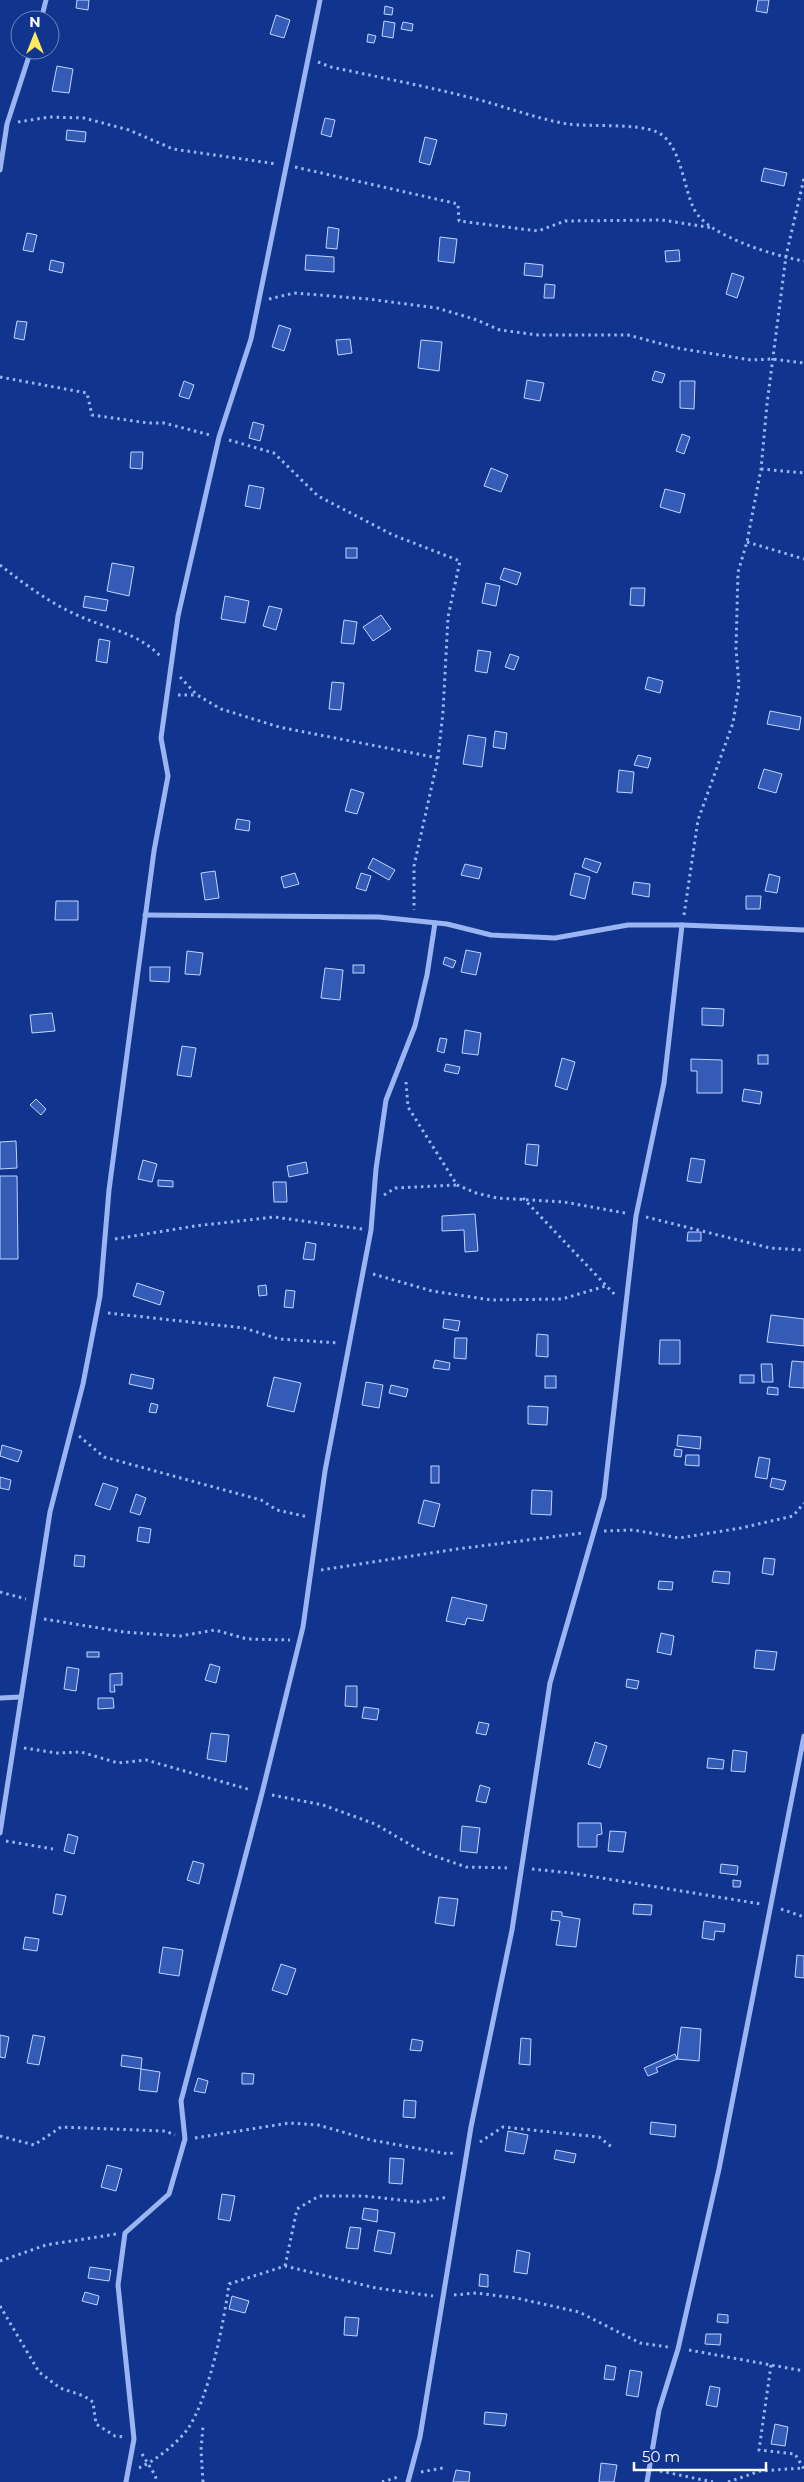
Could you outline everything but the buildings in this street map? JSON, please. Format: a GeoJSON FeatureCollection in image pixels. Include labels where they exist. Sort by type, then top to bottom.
{"type":"FeatureCollection","features":[{"type":"Feature","properties":{"kind":"street"},"geometry":{"type":"LineString","coordinates":[[0,1834],[50,1512],[71,1430],[97,1311],[109,1190],[146,915],[168,776],[161,738],[178,616],[219,437],[251,339],[320,0]]}},
{"type":"Feature","properties":{"kind":"street"},"geometry":{"type":"LineString","coordinates":[[0,170],[7,124],[28,60]]}},
{"type":"Feature","properties":{"kind":"street"},"geometry":{"type":"LineString","coordinates":[[0,122],[7,124]]}},
{"type":"Feature","properties":{"kind":"street"},"geometry":{"type":"LineString","coordinates":[[146,915],[379,917],[435,923],[490,935],[555,938],[628,925],[682,925],[804,930]]}},
{"type":"Feature","properties":{"kind":"street"},"geometry":{"type":"LineString","coordinates":[[126,2482],[134,2439],[118,2285],[125,2232],[169,2194],[185,2140],[181,2102],[262,1794],[300,1640],[325,1471],[371,1230],[386,1100],[415,1026],[427,975],[435,923]]}},
{"type":"Feature","properties":{"kind":"street"},"geometry":{"type":"LineString","coordinates":[[408,2482],[420,2437],[468,2149],[512,1930],[550,1683],[604,1497],[636,1216],[664,1083],[682,925]]}},
{"type":"Feature","properties":{"kind":"street"},"geometry":{"type":"LineString","coordinates":[[0,1698],[21,1697]]}},
{"type":"Feature","properties":{"kind":"street"},"geometry":{"type":"LineString","coordinates":[[647,2482],[659,2410],[678,2349],[719,2169],[804,1736]]}},
{"type":"Feature","properties":{"kind":"path"},"geometry":{"type":"LineString","coordinates":[[308,58],[331,67],[472,98],[519,113],[566,124],[632,127],[657,132],[672,146],[694,210],[706,224],[748,245],[804,260]]}},
{"type":"Feature","properties":{"kind":"path"},"geometry":{"type":"LineString","coordinates":[[7,124],[50,117],[84,118],[129,130],[173,149],[286,165],[458,204],[459,221],[511,229],[538,231],[565,221],[662,220],[713,228]]}},
{"type":"Feature","properties":{"kind":"path"},"geometry":{"type":"LineString","coordinates":[[682,925],[698,820],[733,723],[739,685],[736,649],[738,572],[747,542],[761,469],[772,359],[786,256],[804,178]]}},
{"type":"Feature","properties":{"kind":"path"},"geometry":{"type":"LineString","coordinates":[[258,302],[294,293],[368,299],[437,308],[474,319],[500,330],[538,335],[628,335],[678,348],[751,360],[772,359],[804,364]]}},
{"type":"Feature","properties":{"kind":"path"},"geometry":{"type":"LineString","coordinates":[[0,376],[87,393],[92,415],[148,423],[164,423],[274,453],[318,496],[393,535],[460,561],[448,617],[443,712],[438,758],[414,866],[414,921]]}},
{"type":"Feature","properties":{"kind":"path"},"geometry":{"type":"LineString","coordinates":[[761,469],[804,473]]}},
{"type":"Feature","properties":{"kind":"path"},"geometry":{"type":"LineString","coordinates":[[747,542],[804,559]]}},
{"type":"Feature","properties":{"kind":"path"},"geometry":{"type":"LineString","coordinates":[[0,565],[26,585],[74,614],[134,635],[152,647],[197,695],[221,709],[279,727],[438,758]]}},
{"type":"Feature","properties":{"kind":"path"},"geometry":{"type":"LineString","coordinates":[[167,695],[197,695]]}},
{"type":"Feature","properties":{"kind":"path"},"geometry":{"type":"LineString","coordinates":[[403,1057],[408,1107],[457,1185]]}},
{"type":"Feature","properties":{"kind":"path"},"geometry":{"type":"LineString","coordinates":[[374,1202],[395,1188],[457,1185],[476,1193],[497,1198],[523,1198],[564,1202],[664,1220],[770,1248],[804,1250]]}},
{"type":"Feature","properties":{"kind":"path"},"geometry":{"type":"LineString","coordinates":[[523,1198],[626,1306]]}},
{"type":"Feature","properties":{"kind":"path"},"geometry":{"type":"LineString","coordinates":[[105,1241],[195,1226],[274,1217],[371,1230]]}},
{"type":"Feature","properties":{"kind":"path"},"geometry":{"type":"LineString","coordinates":[[363,1270],[432,1291],[491,1300],[562,1299],[606,1286]]}},
{"type":"Feature","properties":{"kind":"path"},"geometry":{"type":"LineString","coordinates":[[97,1311],[244,1328],[279,1339],[350,1343]]}},
{"type":"Feature","properties":{"kind":"path"},"geometry":{"type":"LineString","coordinates":[[71,1430],[104,1457],[261,1500],[277,1510],[318,1519]]}},
{"type":"Feature","properties":{"kind":"path"},"geometry":{"type":"LineString","coordinates":[[311,1571],[457,1549],[594,1532],[633,1530],[679,1538],[741,1528],[793,1516],[804,1503]]}},
{"type":"Feature","properties":{"kind":"path"},"geometry":{"type":"LineString","coordinates":[[0,1592],[36,1603]]}},
{"type":"Feature","properties":{"kind":"path"},"geometry":{"type":"LineString","coordinates":[[33,1617],[124,1632],[180,1636],[215,1630],[247,1639],[300,1640]]}},
{"type":"Feature","properties":{"kind":"path"},"geometry":{"type":"LineString","coordinates":[[13,1747],[57,1753],[81,1752],[118,1762],[146,1760],[262,1794],[323,1805],[375,1824],[423,1852],[466,1867],[522,1868],[571,1873],[770,1906],[804,1917]]}},
{"type":"Feature","properties":{"kind":"path"},"geometry":{"type":"LineString","coordinates":[[0,1840],[53,1849]]}},
{"type":"Feature","properties":{"kind":"path"},"geometry":{"type":"LineString","coordinates":[[0,2136],[34,2145],[61,2127],[165,2131],[185,2140],[289,2123],[318,2125],[408,2148],[450,2154],[468,2149],[503,2127],[599,2137],[612,2148]]}},
{"type":"Feature","properties":{"kind":"path"},"geometry":{"type":"LineString","coordinates":[[285,2266],[297,2209],[319,2196],[364,2196],[418,2202],[460,2196]]}},
{"type":"Feature","properties":{"kind":"path"},"geometry":{"type":"LineString","coordinates":[[0,2261],[46,2245],[125,2232]]}},
{"type":"Feature","properties":{"kind":"path"},"geometry":{"type":"LineString","coordinates":[[0,2306],[39,2372],[60,2388],[84,2396],[93,2402],[96,2424],[115,2436],[134,2439],[155,2475],[157,2482]]}},
{"type":"Feature","properties":{"kind":"path"},"geometry":{"type":"LineString","coordinates":[[728,2482],[760,2471],[804,2468],[795,2454],[759,2450],[771,2365]]}},
{"type":"Feature","properties":{"kind":"path"},"geometry":{"type":"LineString","coordinates":[[203,2426],[201,2450],[203,2482]]}},
{"type":"Feature","properties":{"kind":"path"},"geometry":{"type":"LineString","coordinates":[[650,2468],[713,2482]]}}]}
